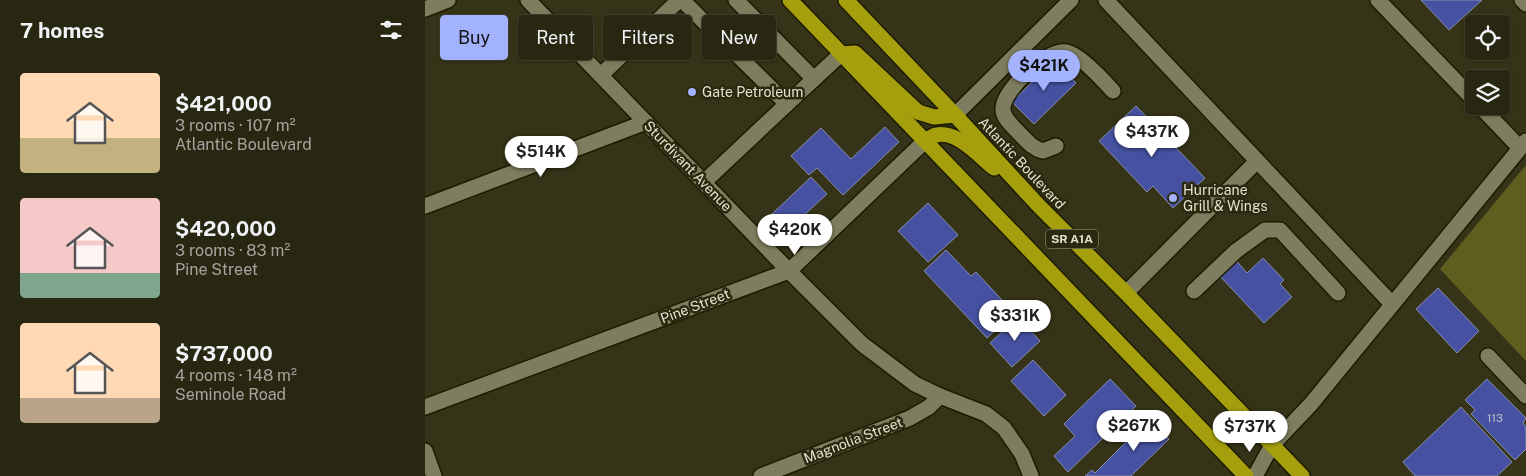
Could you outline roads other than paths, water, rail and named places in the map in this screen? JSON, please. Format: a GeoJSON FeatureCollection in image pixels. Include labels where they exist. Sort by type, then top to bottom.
{"type":"FeatureCollection","features":[{"type":"Feature","properties":{"kind":"highway","name":"SR A1A"},"geometry":{"type":"LineString","coordinates":[[790,0],[1246,476]]}},
{"type":"Feature","properties":{"kind":"highway","name":"Atlantic Boulevard"},"geometry":{"type":"LineString","coordinates":[[846,0],[1039,206],[1126,293],[1302,476]]}},
{"type":"Feature","properties":{"kind":"highway"},"geometry":{"type":"LineString","coordinates":[[841,54],[855,53],[918,112],[934,117],[955,115]]}},
{"type":"Feature","properties":{"kind":"highway"},"geometry":{"type":"LineString","coordinates":[[925,141],[936,135],[949,135],[962,142],[1039,206]]}},
{"type":"Feature","properties":{"kind":"street"},"geometry":{"type":"LineString","coordinates":[[425,9],[448,0]]}},
{"type":"Feature","properties":{"kind":"street","name":"Sturdivant Avenue"},"geometry":{"type":"LineString","coordinates":[[528,0],[789,271],[862,344],[915,384],[986,414],[1005,428],[1022,454],[1031,476]]}},
{"type":"Feature","properties":{"kind":"street"},"geometry":{"type":"LineString","coordinates":[[601,76],[680,0],[787,104]]}},
{"type":"Feature","properties":{"kind":"street"},"geometry":{"type":"LineString","coordinates":[[736,0],[813,79]]}},
{"type":"Feature","properties":{"kind":"street"},"geometry":{"type":"LineString","coordinates":[[955,115],[1071,0]]}},
{"type":"Feature","properties":{"kind":"street"},"geometry":{"type":"LineString","coordinates":[[1106,0],[1392,304]]}},
{"type":"Feature","properties":{"kind":"street"},"geometry":{"type":"LineString","coordinates":[[1378,0],[1465,91]]}},
{"type":"Feature","properties":{"kind":"street"},"geometry":{"type":"LineString","coordinates":[[1522,0],[1526,4]]}},
{"type":"Feature","properties":{"kind":"street"},"geometry":{"type":"LineString","coordinates":[[1056,146],[1043,152],[1034,149],[1005,118],[1002,110],[1012,88],[1043,58],[1057,52],[1068,52],[1096,72],[1113,91]]}},
{"type":"Feature","properties":{"kind":"street"},"geometry":{"type":"LineString","coordinates":[[704,182],[841,54]]}},
{"type":"Feature","properties":{"kind":"street"},"geometry":{"type":"LineString","coordinates":[[1255,476],[1271,445],[1311,404],[1523,144],[1490,115]]}},
{"type":"Feature","properties":{"kind":"street"},"geometry":{"type":"LineString","coordinates":[[425,206],[646,122]]}},
{"type":"Feature","properties":{"kind":"street","name":"Pine Street"},"geometry":{"type":"LineString","coordinates":[[425,407],[789,271],[925,141]]}},
{"type":"Feature","properties":{"kind":"street"},"geometry":{"type":"LineString","coordinates":[[1126,293],[1257,161]]}},
{"type":"Feature","properties":{"kind":"street"},"geometry":{"type":"LineString","coordinates":[[1194,291],[1236,250],[1265,230],[1280,230],[1338,293]]}},
{"type":"Feature","properties":{"kind":"street"},"geometry":{"type":"LineString","coordinates":[[1487,356],[1526,396]]}},
{"type":"Feature","properties":{"kind":"street","name":"Magnolia Street"},"geometry":{"type":"LineString","coordinates":[[761,476],[910,418],[929,407],[940,396]]}},
{"type":"Feature","properties":{"kind":"street"},"geometry":{"type":"LineString","coordinates":[[425,451],[434,476]]}},
{"type":"Feature","properties":{"kind":"place","name":"Gate Petroleum"},"geometry":{"type":"Point","coordinates":[692,92]}},
{"type":"Feature","properties":{"kind":"place","name":"Hurricane Grill & Wings"},"geometry":{"type":"Point","coordinates":[1173,198]}}]}
